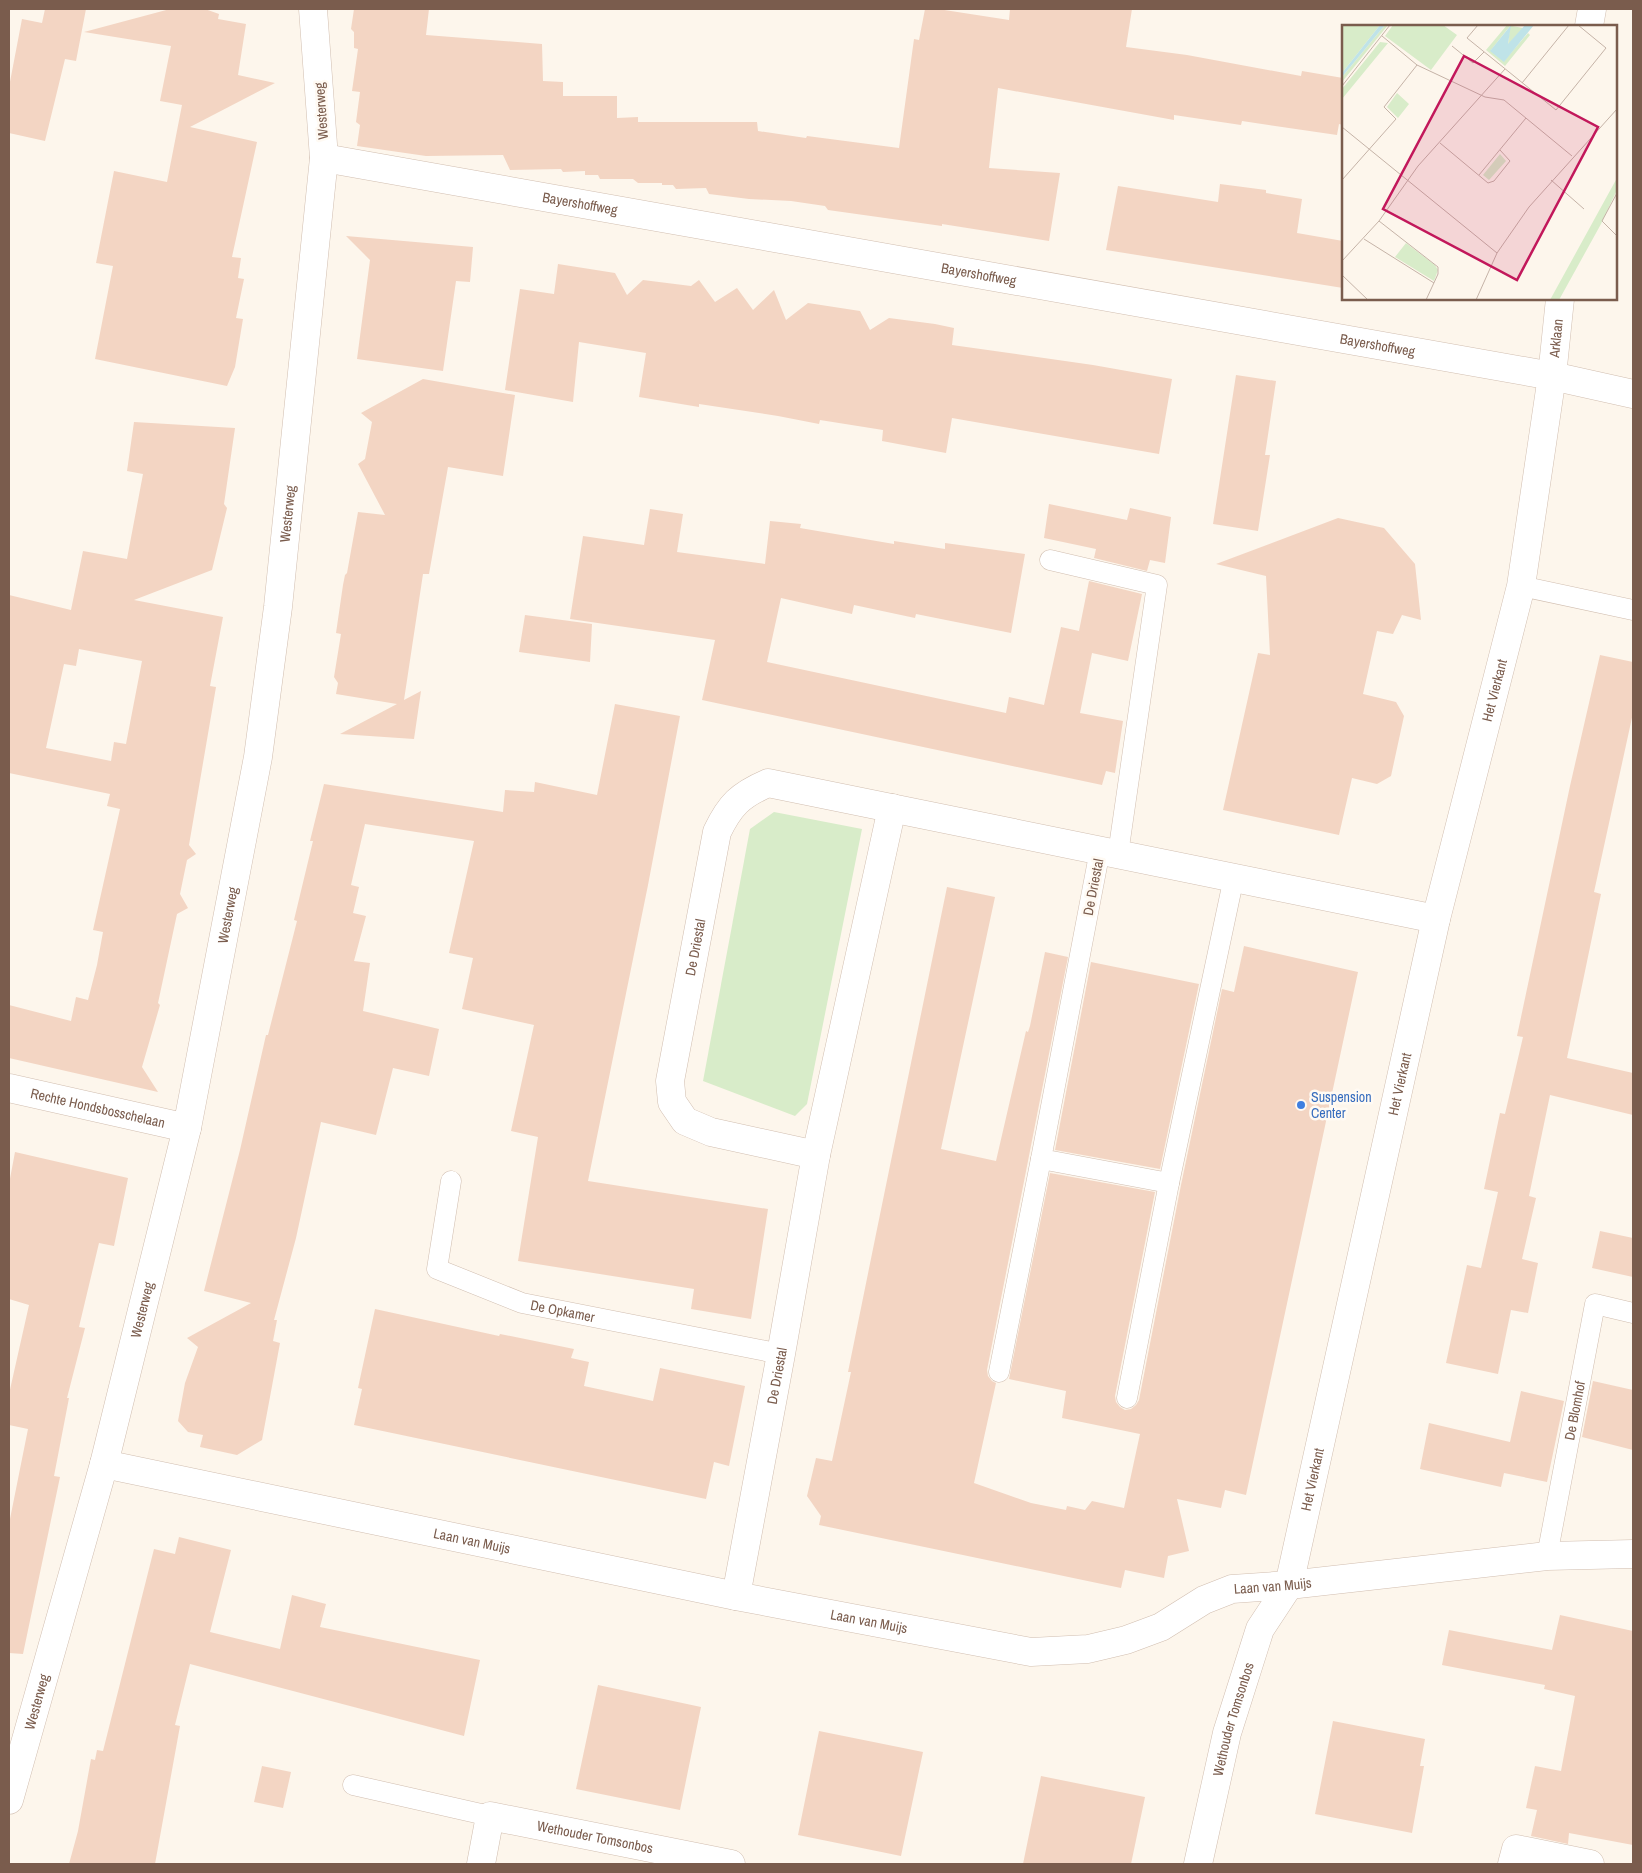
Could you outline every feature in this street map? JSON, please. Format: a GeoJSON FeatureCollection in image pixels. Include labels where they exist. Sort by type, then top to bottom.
{"type":"FeatureCollection","features":[{"type":"Feature","properties":{"kind":"street","name":"Westerweg"},"geometry":{"type":"LineString","coordinates":[[9,1800],[104,1464],[187,1128],[258,757],[278,607],[324,158],[313,9]]}},
{"type":"Feature","properties":{"kind":"street"},"geometry":{"type":"LineString","coordinates":[[1589,25],[1592,9]]}},
{"type":"Feature","properties":{"kind":"street","name":"Bayershoffweg"},"geometry":{"type":"LineString","coordinates":[[324,158],[1552,376],[1633,394]]}},
{"type":"Feature","properties":{"kind":"street","name":"Arklaan"},"geometry":{"type":"LineString","coordinates":[[1552,376],[1560,300]]}},
{"type":"Feature","properties":{"kind":"street","name":"Het Vierkant"},"geometry":{"type":"LineString","coordinates":[[1289,1585],[1436,919],[1521,586],[1552,376]]}},
{"type":"Feature","properties":{"kind":"street","name":"De Driestal"},"geometry":{"type":"LineString","coordinates":[[816,1155],[711,1132],[685,1121],[672,1102],[670,1082],[718,832],[727,811],[750,791],[768,784],[1436,919]]}},
{"type":"Feature","properties":{"kind":"street","name":"De Driestal"},"geometry":{"type":"LineString","coordinates":[[736,1596],[816,1155],[892,808]]}},
{"type":"Feature","properties":{"kind":"street","name":"Rechte Hondsbosschelaan"},"geometry":{"type":"LineString","coordinates":[[9,1088],[187,1128]]}},
{"type":"Feature","properties":{"kind":"street","name":"Laan van Muijs"},"geometry":{"type":"LineString","coordinates":[[104,1464],[736,1596],[1031,1652],[1088,1650],[1126,1640],[1161,1627],[1204,1600],[1232,1589],[1289,1585],[1547,1556],[1633,1554]]}},
{"type":"Feature","properties":{"kind":"street","name":"Wethouder Tomsonbos"},"geometry":{"type":"LineString","coordinates":[[1198,1864],[1227,1733],[1260,1629],[1289,1585]]}},
{"type":"Feature","properties":{"kind":"street"},"geometry":{"type":"LineString","coordinates":[[482,1864],[490,1816]]}},
{"type":"Feature","properties":{"kind":"street","name":"Wethouder Tomsonbos"},"geometry":{"type":"LineString","coordinates":[[490,1816],[730,1864]]}},
{"type":"Feature","properties":{"kind":"street"},"geometry":{"type":"LineString","coordinates":[[1512,1864],[1516,1849],[1590,1864]]}},
{"type":"Feature","properties":{"kind":"lane"},"geometry":{"type":"LineString","coordinates":[[1050,560],[1157,585],[1109,852]]}},
{"type":"Feature","properties":{"kind":"lane"},"geometry":{"type":"LineString","coordinates":[[1521,586],[1633,610]]}},
{"type":"Feature","properties":{"kind":"lane","name":"De Driestal"},"geometry":{"type":"LineString","coordinates":[[998,1372],[1041,1159],[1109,852]]}},
{"type":"Feature","properties":{"kind":"lane"},"geometry":{"type":"LineString","coordinates":[[1127,1398],[1169,1183],[1234,877]]}},
{"type":"Feature","properties":{"kind":"lane"},"geometry":{"type":"LineString","coordinates":[[1041,1159],[1169,1183]]}},
{"type":"Feature","properties":{"kind":"lane","name":"De Opkamer"},"geometry":{"type":"LineString","coordinates":[[451,1181],[438,1269],[522,1303],[781,1354]]}},
{"type":"Feature","properties":{"kind":"lane","name":"De Blomhof"},"geometry":{"type":"LineString","coordinates":[[1547,1556],[1595,1304],[1633,1313]]}},
{"type":"Feature","properties":{"kind":"lane","name":"Wethouder Tomsonbos"},"geometry":{"type":"LineString","coordinates":[[353,1785],[490,1816]]}},
{"type":"Feature","properties":{"kind":"green space"},"geometry":{"type":"Polygon","coordinates":[[[774,812],[862,829],[807,1104],[795,1116],[703,1081],[750,829],[774,812]]]}},
{"type":"Feature","properties":{"kind":"building"},"geometry":{"type":"Polygon","coordinates":[[[45,9],[86,9],[76,61],[65,59],[45,141],[9,133],[9,87],[22,19],[42,23],[45,9]]]}},
{"type":"Feature","properties":{"kind":"building"},"geometry":{"type":"Polygon","coordinates":[[[170,9],[205,9],[219,14],[218,19],[246,24],[238,75],[275,83],[190,127],[257,142],[232,257],[241,258],[238,278],[244,279],[236,318],[243,319],[235,367],[227,386],[95,359],[113,266],[96,263],[114,171],[167,182],[182,105],[160,101],[171,46],[84,32],[170,9]]]}},
{"type":"Feature","properties":{"kind":"building"},"geometry":{"type":"Polygon","coordinates":[[[354,9],[429,9],[426,35],[542,44],[543,81],[563,82],[563,96],[617,96],[617,118],[638,117],[638,122],[757,122],[758,131],[899,148],[914,39],[919,40],[925,9],[938,9],[1009,20],[1010,9],[1132,9],[1126,47],[1187,55],[1301,76],[1302,71],[1342,78],[1342,125],[1339,124],[1337,135],[1242,121],[1241,125],[1174,115],[1174,120],[998,88],[989,168],[1060,173],[1049,241],[942,224],[942,226],[828,210],[825,206],[791,201],[749,199],[709,194],[706,188],[676,189],[673,185],[638,183],[633,179],[600,179],[598,175],[585,175],[585,171],[563,172],[561,169],[510,170],[503,155],[426,156],[357,146],[360,125],[356,122],[360,92],[352,91],[358,49],[354,48],[354,32],[351,29],[354,9]]]}},
{"type":"Feature","properties":{"kind":"building"},"geometry":{"type":"Polygon","coordinates":[[[1220,184],[1266,190],[1266,193],[1302,199],[1297,233],[1342,241],[1342,288],[1106,250],[1118,186],[1218,202],[1220,184]]]}},
{"type":"Feature","properties":{"kind":"building"},"geometry":{"type":"Polygon","coordinates":[[[346,236],[473,247],[470,282],[456,281],[443,371],[357,359],[370,260],[346,236]]]}},
{"type":"Feature","properties":{"kind":"building"},"geometry":{"type":"Polygon","coordinates":[[[558,264],[615,273],[627,295],[643,280],[691,286],[699,280],[715,302],[737,288],[753,310],[774,290],[786,320],[808,303],[860,311],[870,330],[889,318],[935,324],[954,328],[952,345],[1093,365],[1172,379],[1159,454],[952,418],[946,453],[882,441],[883,430],[820,420],[819,424],[699,404],[699,407],[639,397],[646,353],[579,342],[573,402],[505,390],[520,289],[554,294],[558,264]]]}},
{"type":"Feature","properties":{"kind":"building"},"geometry":{"type":"Polygon","coordinates":[[[1236,375],[1276,381],[1265,455],[1270,455],[1258,531],[1213,524],[1236,375]]]}},
{"type":"Feature","properties":{"kind":"building"},"geometry":{"type":"Polygon","coordinates":[[[423,379],[515,395],[503,476],[448,467],[429,574],[423,574],[404,700],[421,691],[414,739],[340,734],[397,704],[336,694],[338,683],[334,677],[341,634],[336,633],[343,585],[347,573],[358,512],[385,515],[358,464],[365,459],[372,422],[361,413],[423,379]]]}},
{"type":"Feature","properties":{"kind":"building"},"geometry":{"type":"Polygon","coordinates":[[[134,422],[235,428],[224,504],[227,508],[212,570],[134,600],[223,617],[210,686],[216,687],[189,845],[196,854],[187,860],[180,894],[188,908],[177,914],[158,1003],[160,1005],[142,1067],[158,1092],[9,1058],[9,1005],[71,1021],[76,997],[88,1000],[103,932],[93,930],[120,809],[107,806],[110,794],[9,773],[9,595],[71,610],[83,551],[127,559],[143,474],[127,471],[134,422]],[[79,649],[76,666],[64,664],[46,748],[111,761],[114,742],[126,744],[142,661],[79,649]]]}},
{"type":"Feature","properties":{"kind":"building"},"geometry":{"type":"Polygon","coordinates":[[[1049,504],[1127,520],[1130,508],[1171,517],[1165,563],[1150,560],[1147,571],[1094,558],[1096,549],[1044,538],[1049,504]]]}},
{"type":"Feature","properties":{"kind":"building"},"geometry":{"type":"Polygon","coordinates":[[[650,509],[683,514],[677,552],[765,564],[770,521],[801,524],[800,528],[894,544],[894,541],[945,549],[945,543],[1025,554],[1011,633],[916,614],[915,618],[854,605],[852,614],[781,598],[767,662],[1006,713],[1009,697],[1044,705],[1061,627],[1079,631],[1089,581],[1142,594],[1128,661],[1092,653],[1080,713],[1123,721],[1115,773],[1106,771],[1102,785],[702,700],[715,640],[570,619],[583,536],[644,545],[650,509]]]}},
{"type":"Feature","properties":{"kind":"building"},"geometry":{"type":"Polygon","coordinates":[[[1338,518],[1384,528],[1415,564],[1421,620],[1402,615],[1393,634],[1377,631],[1363,694],[1396,702],[1404,716],[1391,776],[1377,784],[1352,778],[1339,835],[1223,810],[1258,653],[1270,655],[1266,576],[1216,564],[1338,518]]]}},
{"type":"Feature","properties":{"kind":"building"},"geometry":{"type":"Polygon","coordinates":[[[525,615],[592,624],[590,662],[519,652],[525,615]]]}},
{"type":"Feature","properties":{"kind":"building"},"geometry":{"type":"Polygon","coordinates":[[[1600,655],[1633,662],[1633,713],[1594,892],[1601,894],[1567,1058],[1633,1073],[1633,1115],[1550,1095],[1529,1196],[1536,1198],[1522,1259],[1538,1263],[1528,1313],[1511,1310],[1498,1374],[1446,1363],[1467,1265],[1481,1268],[1498,1192],[1484,1189],[1500,1113],[1505,1114],[1523,1037],[1517,1036],[1600,655]]]}},
{"type":"Feature","properties":{"kind":"building"},"geometry":{"type":"Polygon","coordinates":[[[615,704],[680,716],[588,1181],[768,1209],[751,1319],[691,1309],[694,1289],[518,1261],[538,1137],[511,1131],[534,1025],[462,1009],[473,958],[449,953],[474,841],[365,824],[351,885],[359,887],[353,913],[366,916],[354,961],[370,963],[363,1011],[439,1029],[429,1076],[393,1068],[376,1135],[321,1122],[296,1238],[274,1320],[277,1320],[273,1341],[280,1343],[262,1440],[237,1455],[200,1447],[203,1435],[188,1432],[178,1421],[185,1383],[198,1347],[187,1338],[251,1303],[204,1291],[240,1150],[266,1035],[268,1035],[297,921],[294,920],[313,841],[310,841],[324,784],[503,812],[505,790],[534,792],[535,782],[597,795],[615,704]]]}},
{"type":"Feature","properties":{"kind":"building"},"geometry":{"type":"Polygon","coordinates":[[[947,887],[995,897],[941,1149],[996,1161],[1026,1031],[1028,1032],[1030,1026],[1045,952],[1068,957],[987,1370],[988,1376],[996,1383],[974,1483],[1031,1503],[1066,1510],[1067,1506],[1085,1510],[1092,1501],[1124,1508],[1140,1434],[1062,1418],[1066,1391],[1009,1379],[1050,1173],[1155,1192],[1115,1396],[1116,1402],[1120,1407],[1125,1410],[1131,1409],[1139,1400],[1222,989],[1234,992],[1244,946],[1358,972],[1246,1495],[1225,1490],[1221,1508],[1177,1499],[1189,1551],[1168,1556],[1164,1578],[1125,1570],[1121,1588],[819,1525],[821,1516],[807,1496],[816,1458],[832,1461],[851,1372],[848,1372],[947,887]]]}},
{"type":"Feature","properties":{"kind":"building"},"geometry":{"type":"Polygon","coordinates":[[[1091,962],[1199,984],[1160,1169],[1055,1150],[1091,962]]]}},
{"type":"Feature","properties":{"kind":"building"},"geometry":{"type":"Polygon","coordinates":[[[15,1152],[128,1178],[114,1246],[99,1243],[79,1327],[85,1328],[67,1398],[69,1398],[54,1476],[60,1477],[23,1654],[9,1653],[9,1524],[28,1429],[9,1425],[9,1394],[29,1305],[9,1299],[9,1184],[15,1152]]]}},
{"type":"Feature","properties":{"kind":"building"},"geometry":{"type":"Polygon","coordinates":[[[1600,1231],[1633,1238],[1633,1277],[1592,1268],[1600,1231]]]}},
{"type":"Feature","properties":{"kind":"building"},"geometry":{"type":"Polygon","coordinates":[[[375,1309],[499,1336],[500,1334],[574,1349],[571,1358],[589,1362],[584,1386],[653,1401],[660,1368],[745,1386],[729,1466],[714,1462],[706,1499],[354,1425],[362,1389],[358,1388],[375,1309]]]}},
{"type":"Feature","properties":{"kind":"building"},"geometry":{"type":"Polygon","coordinates":[[[1593,1381],[1633,1390],[1633,1450],[1582,1437],[1593,1381]]]}},
{"type":"Feature","properties":{"kind":"building"},"geometry":{"type":"Polygon","coordinates":[[[1521,1391],[1564,1401],[1547,1482],[1504,1473],[1501,1487],[1420,1469],[1429,1423],[1510,1442],[1521,1391]]]}},
{"type":"Feature","properties":{"kind":"building"},"geometry":{"type":"Polygon","coordinates":[[[179,1537],[231,1550],[210,1632],[280,1649],[292,1595],[326,1604],[320,1627],[480,1660],[464,1736],[190,1664],[175,1725],[180,1726],[155,1864],[69,1864],[78,1831],[91,1759],[95,1760],[97,1750],[103,1751],[154,1549],[175,1554],[179,1537]]]}},
{"type":"Feature","properties":{"kind":"building"},"geometry":{"type":"Polygon","coordinates":[[[1560,1615],[1633,1631],[1633,1845],[1569,1833],[1568,1844],[1531,1836],[1537,1810],[1526,1808],[1535,1766],[1561,1771],[1575,1696],[1544,1689],[1545,1685],[1442,1665],[1449,1630],[1552,1650],[1560,1615]]]}},
{"type":"Feature","properties":{"kind":"building"},"geometry":{"type":"Polygon","coordinates":[[[598,1685],[701,1707],[680,1810],[576,1789],[598,1685]]]}},
{"type":"Feature","properties":{"kind":"building"},"geometry":{"type":"Polygon","coordinates":[[[1333,1721],[1425,1739],[1420,1766],[1424,1766],[1412,1833],[1315,1814],[1333,1721]]]}},
{"type":"Feature","properties":{"kind":"building"},"geometry":{"type":"Polygon","coordinates":[[[819,1731],[923,1752],[901,1856],[798,1835],[819,1731]]]}},
{"type":"Feature","properties":{"kind":"building"},"geometry":{"type":"Polygon","coordinates":[[[262,1766],[291,1772],[283,1808],[254,1802],[262,1766]]]}},
{"type":"Feature","properties":{"kind":"building"},"geometry":{"type":"Polygon","coordinates":[[[1041,1776],[1145,1797],[1131,1864],[1023,1864],[1041,1776]]]}},
{"type":"Feature","properties":{"kind":"place","name":"Suspension Center"},"geometry":{"type":"Point","coordinates":[1301,1105]}}]}
